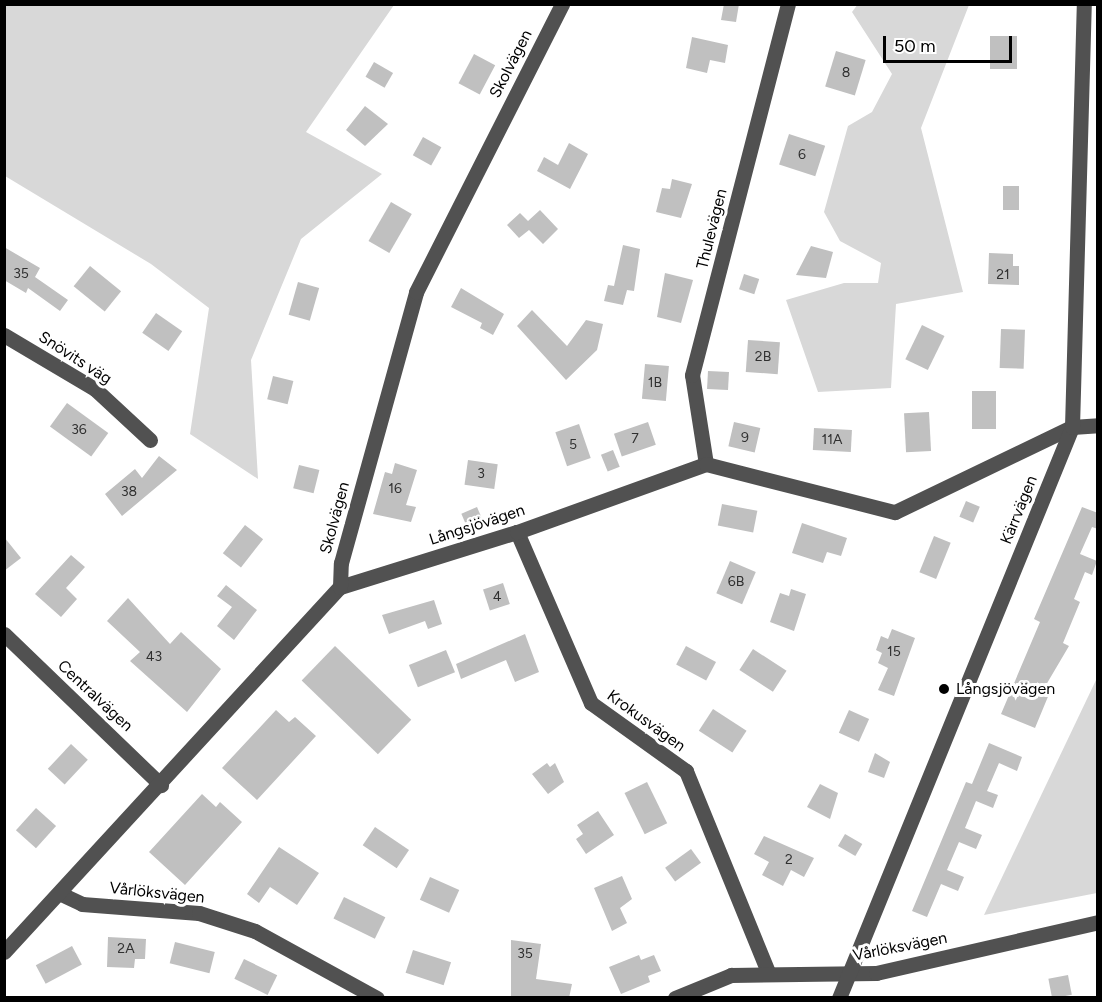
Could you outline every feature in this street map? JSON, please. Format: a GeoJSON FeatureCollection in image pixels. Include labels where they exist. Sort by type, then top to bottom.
{"type":"FeatureCollection","features":[{"type":"Feature","properties":{"kind":"street","name":"Skolvägen"},"geometry":{"type":"LineString","coordinates":[[340,587],[341,563],[416,292],[562,4]]}},
{"type":"Feature","properties":{"kind":"street","name":"Thulevägen"},"geometry":{"type":"LineString","coordinates":[[706,464],[692,375],[788,4]]}},
{"type":"Feature","properties":{"kind":"street","name":"Kärrvägen"},"geometry":{"type":"LineString","coordinates":[[839,998],[1071,427],[1084,4]]}},
{"type":"Feature","properties":{"kind":"street"},"geometry":{"type":"LineString","coordinates":[[1082,100],[1098,101]]}},
{"type":"Feature","properties":{"kind":"street","name":"Snövits väg"},"geometry":{"type":"LineString","coordinates":[[4,335],[95,389],[150,440]]}},
{"type":"Feature","properties":{"kind":"street"},"geometry":{"type":"LineString","coordinates":[[706,464],[895,512],[1071,427],[1098,425]]}},
{"type":"Feature","properties":{"kind":"street","name":"Långsjövägen"},"geometry":{"type":"LineString","coordinates":[[340,587],[517,532],[706,464]]}},
{"type":"Feature","properties":{"kind":"street","name":"Krokusvägen"},"geometry":{"type":"LineString","coordinates":[[517,532],[591,703],[686,771],[768,972]]}},
{"type":"Feature","properties":{"kind":"street"},"geometry":{"type":"LineString","coordinates":[[4,952],[61,894],[340,587]]}},
{"type":"Feature","properties":{"kind":"street","name":"Centralvägen"},"geometry":{"type":"LineString","coordinates":[[4,634],[161,785]]}},
{"type":"Feature","properties":{"kind":"street","name":"Vårlöksvägen"},"geometry":{"type":"LineString","coordinates":[[61,894],[82,904],[199,913],[255,931],[377,998]]}},
{"type":"Feature","properties":{"kind":"street","name":"Vårlöksvägen"},"geometry":{"type":"LineString","coordinates":[[675,998],[731,975],[768,972],[850,975],[1098,922]]}},
{"type":"Feature","properties":{"kind":"shaded area"},"geometry":{"type":"Polygon","coordinates":[[[858,4],[969,5],[921,128],[963,292],[896,304],[891,388],[818,392],[786,300],[844,283],[878,283],[881,263],[840,241],[824,212],[848,126],[872,112],[892,74],[852,12],[858,4]]]}},
{"type":"Feature","properties":{"kind":"shaded area"},"geometry":{"type":"Polygon","coordinates":[[[4,5],[394,5],[306,132],[382,174],[301,239],[251,360],[258,479],[190,434],[209,308],[151,264],[5,176],[4,5]]]}},
{"type":"Feature","properties":{"kind":"shaded area"},"geometry":{"type":"Polygon","coordinates":[[[1097,678],[1097,893],[984,915],[1097,678]]]}},
{"type":"Feature","properties":{"kind":"building"},"geometry":{"type":"Polygon","coordinates":[[[724,4],[739,4],[736,22],[721,20],[724,4]]]}},
{"type":"Feature","properties":{"kind":"building"},"geometry":{"type":"Polygon","coordinates":[[[990,36],[1017,36],[1017,69],[990,69],[990,36]]]}},
{"type":"Feature","properties":{"kind":"building"},"geometry":{"type":"Polygon","coordinates":[[[692,37],[728,45],[725,63],[710,60],[707,73],[686,68],[692,37]]]}},
{"type":"Feature","properties":{"kind":"building"},"geometry":{"type":"Polygon","coordinates":[[[836,51],[866,60],[855,95],[825,86],[836,51]]]}},
{"type":"Feature","properties":{"kind":"building"},"geometry":{"type":"Polygon","coordinates":[[[474,54],[495,65],[480,94],[459,83],[474,54]]]}},
{"type":"Feature","properties":{"kind":"building"},"geometry":{"type":"Polygon","coordinates":[[[374,62],[393,73],[385,88],[366,77],[374,62]]]}},
{"type":"Feature","properties":{"kind":"building"},"geometry":{"type":"Polygon","coordinates":[[[365,106],[388,124],[365,146],[346,130],[365,106]]]}},
{"type":"Feature","properties":{"kind":"building"},"geometry":{"type":"Polygon","coordinates":[[[789,134],[825,146],[815,176],[779,164],[789,134]]]}},
{"type":"Feature","properties":{"kind":"building"},"geometry":{"type":"Polygon","coordinates":[[[423,137],[441,147],[431,166],[413,155],[423,137]]]}},
{"type":"Feature","properties":{"kind":"building"},"geometry":{"type":"Polygon","coordinates":[[[569,143],[588,154],[570,189],[537,171],[544,157],[558,165],[569,143]]]}},
{"type":"Feature","properties":{"kind":"building"},"geometry":{"type":"Polygon","coordinates":[[[672,179],[692,184],[681,218],[656,212],[662,188],[670,189],[672,179]]]}},
{"type":"Feature","properties":{"kind":"building"},"geometry":{"type":"Polygon","coordinates":[[[1003,186],[1019,186],[1019,210],[1003,210],[1003,186]]]}},
{"type":"Feature","properties":{"kind":"building"},"geometry":{"type":"Polygon","coordinates":[[[391,202],[412,214],[389,253],[368,241],[391,202]]]}},
{"type":"Feature","properties":{"kind":"building"},"geometry":{"type":"Polygon","coordinates":[[[540,210],[558,229],[543,244],[529,230],[519,238],[507,225],[520,213],[528,221],[540,210]]]}},
{"type":"Feature","properties":{"kind":"building"},"geometry":{"type":"Polygon","coordinates":[[[623,245],[640,249],[634,291],[627,290],[623,305],[604,301],[608,285],[614,286],[623,245]]]}},
{"type":"Feature","properties":{"kind":"building"},"geometry":{"type":"Polygon","coordinates":[[[811,246],[833,252],[826,278],[796,275],[811,246]]]}},
{"type":"Feature","properties":{"kind":"building"},"geometry":{"type":"Polygon","coordinates":[[[4,247],[40,268],[35,277],[68,300],[60,311],[28,288],[26,293],[4,280],[4,247]]]}},
{"type":"Feature","properties":{"kind":"building"},"geometry":{"type":"Polygon","coordinates":[[[989,253],[1013,254],[1013,266],[1019,266],[1019,285],[988,284],[989,253]]]}},
{"type":"Feature","properties":{"kind":"building"},"geometry":{"type":"Polygon","coordinates":[[[90,266],[121,291],[105,311],[74,286],[90,266]]]}},
{"type":"Feature","properties":{"kind":"building"},"geometry":{"type":"Polygon","coordinates":[[[665,273],[693,280],[681,323],[657,317],[665,273]]]}},
{"type":"Feature","properties":{"kind":"building"},"geometry":{"type":"Polygon","coordinates":[[[744,274],[759,279],[754,294],[739,289],[744,274]]]}},
{"type":"Feature","properties":{"kind":"building"},"geometry":{"type":"Polygon","coordinates":[[[298,282],[319,288],[310,321],[289,315],[298,282]]]}},
{"type":"Feature","properties":{"kind":"building"},"geometry":{"type":"Polygon","coordinates":[[[461,288],[504,314],[493,335],[480,328],[482,323],[451,307],[461,288]]]}},
{"type":"Feature","properties":{"kind":"building"},"geometry":{"type":"Polygon","coordinates":[[[532,310],[567,346],[586,320],[603,324],[597,350],[566,380],[517,326],[532,310]]]}},
{"type":"Feature","properties":{"kind":"building"},"geometry":{"type":"Polygon","coordinates":[[[156,313],[182,331],[168,351],[142,333],[156,313]]]}},
{"type":"Feature","properties":{"kind":"building"},"geometry":{"type":"Polygon","coordinates":[[[922,325],[944,336],[928,370],[905,359],[922,325]]]}},
{"type":"Feature","properties":{"kind":"building"},"geometry":{"type":"Polygon","coordinates":[[[1001,329],[1025,330],[1024,369],[1000,368],[1001,329]]]}},
{"type":"Feature","properties":{"kind":"building"},"geometry":{"type":"Polygon","coordinates":[[[748,340],[780,342],[778,374],[746,372],[748,340]]]}},
{"type":"Feature","properties":{"kind":"building"},"geometry":{"type":"Polygon","coordinates":[[[645,364],[669,366],[666,401],[642,399],[645,364]]]}},
{"type":"Feature","properties":{"kind":"building"},"geometry":{"type":"Polygon","coordinates":[[[708,371],[729,372],[728,390],[707,389],[708,371]]]}},
{"type":"Feature","properties":{"kind":"building"},"geometry":{"type":"Polygon","coordinates":[[[273,376],[293,381],[288,404],[267,399],[273,376]]]}},
{"type":"Feature","properties":{"kind":"building"},"geometry":{"type":"Polygon","coordinates":[[[972,391],[996,391],[996,429],[972,429],[972,391]]]}},
{"type":"Feature","properties":{"kind":"building"},"geometry":{"type":"Polygon","coordinates":[[[67,403],[108,433],[91,456],[50,426],[67,403]]]}},
{"type":"Feature","properties":{"kind":"building"},"geometry":{"type":"Polygon","coordinates":[[[929,412],[931,451],[906,452],[904,413],[929,412]]]}},
{"type":"Feature","properties":{"kind":"building"},"geometry":{"type":"Polygon","coordinates":[[[648,422],[656,445],[622,456],[614,434],[648,422]]]}},
{"type":"Feature","properties":{"kind":"building"},"geometry":{"type":"Polygon","coordinates":[[[734,422],[760,428],[755,452],[728,446],[734,422]]]}},
{"type":"Feature","properties":{"kind":"building"},"geometry":{"type":"Polygon","coordinates":[[[579,424],[591,458],[567,466],[555,432],[579,424]]]}},
{"type":"Feature","properties":{"kind":"building"},"geometry":{"type":"Polygon","coordinates":[[[814,428],[852,430],[851,452],[813,450],[814,428]]]}},
{"type":"Feature","properties":{"kind":"building"},"geometry":{"type":"Polygon","coordinates":[[[613,450],[620,467],[608,472],[601,455],[613,450]]]}},
{"type":"Feature","properties":{"kind":"building"},"geometry":{"type":"Polygon","coordinates":[[[159,456],[177,470],[122,516],[105,494],[135,469],[142,478],[159,456]]]}},
{"type":"Feature","properties":{"kind":"building"},"geometry":{"type":"Polygon","coordinates":[[[468,460],[498,464],[494,489],[465,485],[468,460]]]}},
{"type":"Feature","properties":{"kind":"building"},"geometry":{"type":"Polygon","coordinates":[[[395,463],[417,470],[406,505],[416,507],[411,522],[373,514],[385,472],[392,474],[395,463]]]}},
{"type":"Feature","properties":{"kind":"building"},"geometry":{"type":"Polygon","coordinates":[[[299,465],[319,470],[314,493],[293,488],[299,465]]]}},
{"type":"Feature","properties":{"kind":"building"},"geometry":{"type":"Polygon","coordinates":[[[966,501],[980,507],[973,523],[959,517],[966,501]]]}},
{"type":"Feature","properties":{"kind":"building"},"geometry":{"type":"Polygon","coordinates":[[[722,504],[757,511],[753,532],[718,526],[722,504]]]}},
{"type":"Feature","properties":{"kind":"building"},"geometry":{"type":"Polygon","coordinates":[[[477,507],[483,521],[467,527],[461,514],[477,507]]]}},
{"type":"Feature","properties":{"kind":"building"},"geometry":{"type":"Polygon","coordinates":[[[1082,507],[1098,513],[1098,529],[1092,527],[1080,554],[1097,561],[1092,575],[1085,572],[1074,599],[1080,602],[1063,643],[1069,646],[1046,685],[1052,687],[1035,728],[1001,714],[1040,622],[1034,619],[1082,507]]]}},
{"type":"Feature","properties":{"kind":"building"},"geometry":{"type":"Polygon","coordinates":[[[802,523],[847,538],[841,556],[827,552],[823,563],[792,553],[802,523]]]}},
{"type":"Feature","properties":{"kind":"building"},"geometry":{"type":"Polygon","coordinates":[[[245,525],[263,539],[241,568],[223,553],[245,525]]]}},
{"type":"Feature","properties":{"kind":"building"},"geometry":{"type":"Polygon","coordinates":[[[934,536],[951,543],[936,579],[919,572],[934,536]]]}},
{"type":"Feature","properties":{"kind":"building"},"geometry":{"type":"Polygon","coordinates":[[[4,537],[21,558],[4,571],[4,537]]]}},
{"type":"Feature","properties":{"kind":"building"},"geometry":{"type":"Polygon","coordinates":[[[71,555],[85,567],[66,588],[77,599],[61,617],[35,594],[71,555]]]}},
{"type":"Feature","properties":{"kind":"building"},"geometry":{"type":"Polygon","coordinates":[[[730,561],[756,572],[742,604],[716,593],[730,561]]]}},
{"type":"Feature","properties":{"kind":"building"},"geometry":{"type":"Polygon","coordinates":[[[503,583],[510,604],[490,610],[483,589],[503,583]]]}},
{"type":"Feature","properties":{"kind":"building"},"geometry":{"type":"Polygon","coordinates":[[[226,585],[257,610],[234,640],[217,626],[232,607],[217,596],[226,585]]]}},
{"type":"Feature","properties":{"kind":"building"},"geometry":{"type":"Polygon","coordinates":[[[791,589],[806,594],[794,631],[770,622],[780,593],[789,596],[791,589]]]}},
{"type":"Feature","properties":{"kind":"building"},"geometry":{"type":"Polygon","coordinates":[[[128,598],[170,644],[181,632],[221,669],[187,712],[130,661],[140,652],[107,621],[128,598]]]}},
{"type":"Feature","properties":{"kind":"building"},"geometry":{"type":"Polygon","coordinates":[[[434,600],[442,624],[428,629],[425,621],[389,634],[382,615],[434,600]]]}},
{"type":"Feature","properties":{"kind":"building"},"geometry":{"type":"Polygon","coordinates":[[[892,629],[915,638],[894,696],[878,690],[888,668],[878,663],[882,653],[876,650],[881,636],[888,639],[892,629]]]}},
{"type":"Feature","properties":{"kind":"building"},"geometry":{"type":"Polygon","coordinates":[[[525,634],[539,672],[515,682],[506,660],[461,679],[456,664],[525,634]]]}},
{"type":"Feature","properties":{"kind":"building"},"geometry":{"type":"Polygon","coordinates":[[[335,646],[411,720],[378,754],[302,681],[335,646]]]}},
{"type":"Feature","properties":{"kind":"building"},"geometry":{"type":"Polygon","coordinates":[[[686,646],[716,662],[706,681],[676,665],[686,646]]]}},
{"type":"Feature","properties":{"kind":"building"},"geometry":{"type":"Polygon","coordinates":[[[753,649],[787,671],[773,692],[739,670],[753,649]]]}},
{"type":"Feature","properties":{"kind":"building"},"geometry":{"type":"Polygon","coordinates":[[[446,650],[455,672],[418,687],[409,665],[446,650]]]}},
{"type":"Feature","properties":{"kind":"building"},"geometry":{"type":"Polygon","coordinates":[[[713,709],[747,731],[732,753],[699,731],[713,709]]]}},
{"type":"Feature","properties":{"kind":"building"},"geometry":{"type":"Polygon","coordinates":[[[276,710],[289,722],[295,717],[316,736],[257,800],[222,768],[276,710]]]}},
{"type":"Feature","properties":{"kind":"building"},"geometry":{"type":"Polygon","coordinates":[[[849,710],[869,719],[859,742],[839,733],[849,710]]]}},
{"type":"Feature","properties":{"kind":"building"},"geometry":{"type":"Polygon","coordinates":[[[989,743],[1022,757],[1017,771],[999,763],[987,791],[998,795],[993,808],[976,801],[965,828],[982,835],[976,849],[959,842],[947,870],[964,877],[958,891],[941,884],[927,917],[912,911],[966,782],[972,784],[989,743]]]}},
{"type":"Feature","properties":{"kind":"building"},"geometry":{"type":"Polygon","coordinates":[[[71,744],[88,760],[65,785],[48,769],[71,744]]]}},
{"type":"Feature","properties":{"kind":"building"},"geometry":{"type":"Polygon","coordinates":[[[875,753],[890,762],[884,778],[868,772],[875,753]]]}},
{"type":"Feature","properties":{"kind":"building"},"geometry":{"type":"Polygon","coordinates":[[[547,763],[550,767],[555,763],[564,782],[548,794],[532,774],[547,763]]]}},
{"type":"Feature","properties":{"kind":"building"},"geometry":{"type":"Polygon","coordinates":[[[647,782],[667,823],[645,834],[625,793],[647,782]]]}},
{"type":"Feature","properties":{"kind":"building"},"geometry":{"type":"Polygon","coordinates":[[[820,784],[838,793],[830,819],[807,807],[820,784]]]}},
{"type":"Feature","properties":{"kind":"building"},"geometry":{"type":"Polygon","coordinates":[[[202,794],[216,807],[220,802],[242,822],[185,885],[149,852],[202,794]]]}},
{"type":"Feature","properties":{"kind":"building"},"geometry":{"type":"Polygon","coordinates":[[[36,808],[56,826],[36,848],[16,830],[36,808]]]}},
{"type":"Feature","properties":{"kind":"building"},"geometry":{"type":"Polygon","coordinates":[[[598,811],[614,835],[586,854],[576,839],[583,834],[577,825],[598,811]]]}},
{"type":"Feature","properties":{"kind":"building"},"geometry":{"type":"Polygon","coordinates":[[[375,827],[409,850],[397,868],[363,845],[375,827]]]}},
{"type":"Feature","properties":{"kind":"building"},"geometry":{"type":"Polygon","coordinates":[[[845,834],[862,844],[855,856],[838,846],[845,834]]]}},
{"type":"Feature","properties":{"kind":"building"},"geometry":{"type":"Polygon","coordinates":[[[764,836],[814,858],[804,877],[791,870],[783,886],[762,875],[769,862],[754,854],[764,836]]]}},
{"type":"Feature","properties":{"kind":"building"},"geometry":{"type":"Polygon","coordinates":[[[279,847],[319,873],[297,905],[270,887],[259,903],[247,894],[279,847]]]}},
{"type":"Feature","properties":{"kind":"building"},"geometry":{"type":"Polygon","coordinates":[[[691,849],[701,863],[675,882],[665,868],[691,849]]]}},
{"type":"Feature","properties":{"kind":"building"},"geometry":{"type":"Polygon","coordinates":[[[622,876],[632,899],[620,908],[627,923],[612,931],[594,888],[622,876]]]}},
{"type":"Feature","properties":{"kind":"building"},"geometry":{"type":"Polygon","coordinates":[[[430,877],[459,890],[449,913],[420,900],[430,877]]]}},
{"type":"Feature","properties":{"kind":"building"},"geometry":{"type":"Polygon","coordinates":[[[344,897],[385,917],[375,939],[333,919],[344,897]]]}},
{"type":"Feature","properties":{"kind":"building"},"geometry":{"type":"Polygon","coordinates":[[[108,937],[146,939],[145,959],[135,959],[134,968],[107,967],[108,937]]]}},
{"type":"Feature","properties":{"kind":"building"},"geometry":{"type":"Polygon","coordinates":[[[511,940],[541,944],[536,979],[572,984],[569,998],[511,998],[511,940]]]}},
{"type":"Feature","properties":{"kind":"building"},"geometry":{"type":"Polygon","coordinates":[[[175,942],[215,952],[209,973],[170,963],[175,942]]]}},
{"type":"Feature","properties":{"kind":"building"},"geometry":{"type":"Polygon","coordinates":[[[72,946],[82,965],[46,984],[36,965],[72,946]]]}},
{"type":"Feature","properties":{"kind":"building"},"geometry":{"type":"Polygon","coordinates":[[[413,950],[451,962],[444,985],[406,973],[413,950]]]}},
{"type":"Feature","properties":{"kind":"building"},"geometry":{"type":"Polygon","coordinates":[[[639,955],[641,960],[654,955],[661,971],[648,976],[650,982],[621,994],[609,967],[639,955]]]}},
{"type":"Feature","properties":{"kind":"building"},"geometry":{"type":"Polygon","coordinates":[[[244,959],[277,975],[268,995],[234,979],[244,959]]]}},
{"type":"Feature","properties":{"kind":"building"},"geometry":{"type":"Polygon","coordinates":[[[1068,975],[1072,995],[1052,998],[1048,979],[1068,975]]]}},
{"type":"Feature","properties":{"kind":"place","name":"Långsjövägen"},"geometry":{"type":"Point","coordinates":[944,689]}}]}
